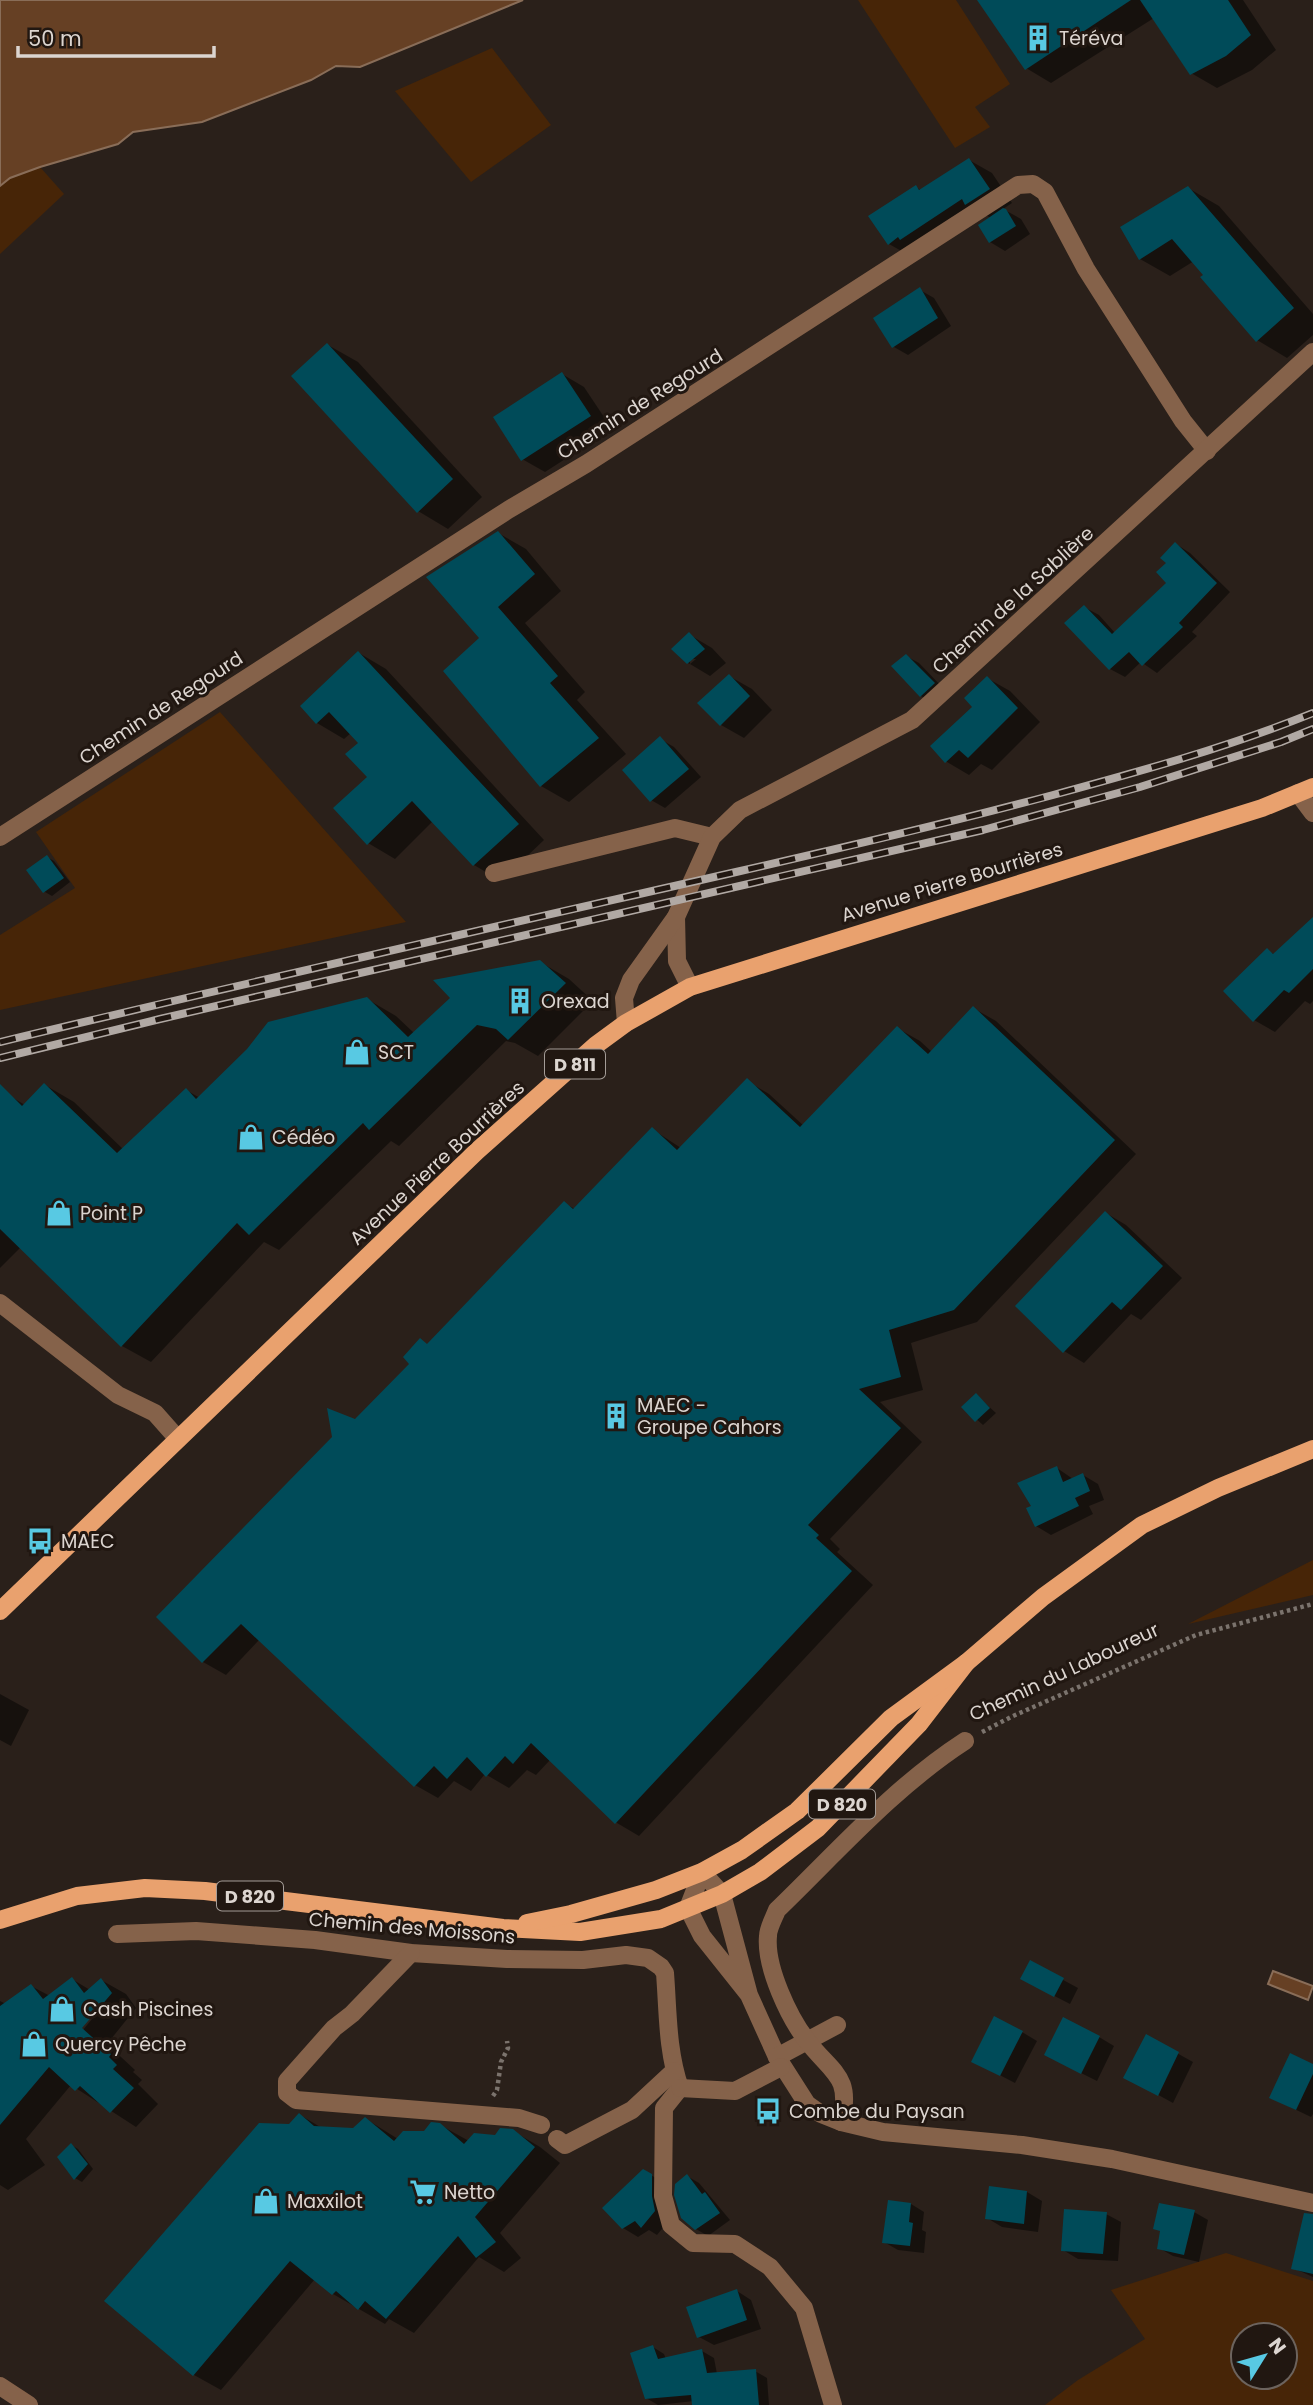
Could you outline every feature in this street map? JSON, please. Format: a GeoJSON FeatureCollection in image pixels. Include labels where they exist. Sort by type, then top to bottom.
{"type":"FeatureCollection","features":[{"type":"Feature","properties":{"kind":"main road","name":"Avenue Pierre Bourrières"},"geometry":{"type":"LineString","coordinates":[[0,1611],[477,1151],[596,1045],[626,1023],[690,987],[1262,808],[1306,790]]}},
{"type":"Feature","properties":{"kind":"main road","name":"D 820"},"geometry":{"type":"LineString","coordinates":[[503,1928],[571,1914],[656,1890],[702,1871],[742,1850],[797,1811],[891,1717],[966,1663],[1043,1597],[1142,1525],[1218,1488],[1313,1449]]}},
{"type":"Feature","properties":{"kind":"main road","name":"D 820"},"geometry":{"type":"LineString","coordinates":[[0,1920],[77,1896],[145,1888],[205,1891],[503,1928],[580,1932],[661,1919],[722,1894],[760,1872],[818,1828],[919,1724],[966,1663]]}},
{"type":"Feature","properties":{"kind":"street","name":"Chemin de Regourd"},"geometry":{"type":"LineString","coordinates":[[0,837],[1018,185],[1033,184],[1045,192],[1086,269],[1182,421],[1207,451]]}},
{"type":"Feature","properties":{"kind":"street","name":"Chemin de la Sablière"},"geometry":{"type":"LineString","coordinates":[[626,1023],[624,999],[631,980],[676,917],[712,837],[740,810],[912,720],[1313,352]]}},
{"type":"Feature","properties":{"kind":"street"},"geometry":{"type":"LineString","coordinates":[[1306,790],[1313,813]]}},
{"type":"Feature","properties":{"kind":"street"},"geometry":{"type":"LineString","coordinates":[[494,873],[675,828],[712,837]]}},
{"type":"Feature","properties":{"kind":"street","name":"Chemin de la Sablière"},"geometry":{"type":"LineString","coordinates":[[676,917],[677,961],[690,987]]}},
{"type":"Feature","properties":{"kind":"street"},"geometry":{"type":"LineString","coordinates":[[0,1303],[118,1395],[155,1413],[178,1439]]}},
{"type":"Feature","properties":{"kind":"street","name":"Chemin du Laboureur"},"geometry":{"type":"LineString","coordinates":[[841,2122],[844,2090],[836,2071],[808,2042],[788,2008],[772,1969],[768,1935],[777,1910],[900,1789],[934,1761],[965,1741]]}},
{"type":"Feature","properties":{"kind":"street"},"geometry":{"type":"LineString","coordinates":[[749,1995],[702,1937],[688,1908],[702,1871],[722,1894],[749,1995],[779,2062],[807,2104],[821,2114],[841,2122],[883,2132],[1022,2145],[1112,2159],[1313,2203]]}},
{"type":"Feature","properties":{"kind":"street","name":"Chemin des Moissons"},"geometry":{"type":"LineString","coordinates":[[117,1934],[196,1931],[315,1940],[411,1953],[507,1959],[583,1960],[626,1955],[648,1958],[661,1966],[665,1973],[677,2080]]}},
{"type":"Feature","properties":{"kind":"street"},"geometry":{"type":"LineString","coordinates":[[411,1953],[352,2014],[334,2028],[287,2081],[288,2094],[296,2100],[519,2118],[541,2125]]}},
{"type":"Feature","properties":{"kind":"street"},"geometry":{"type":"LineString","coordinates":[[557,2140],[565,2145],[632,2110],[677,2080],[735,2091],[837,2025]]}},
{"type":"Feature","properties":{"kind":"street"},"geometry":{"type":"LineString","coordinates":[[677,2080],[664,2108],[663,2196],[671,2225],[693,2243],[735,2244],[770,2267],[804,2308],[833,2405]]}},
{"type":"Feature","properties":{"kind":"street"},"geometry":{"type":"LineString","coordinates":[[0,2386],[29,2405]]}},
{"type":"Feature","properties":{"kind":"path","name":"Chemin du Laboureur"},"geometry":{"type":"LineString","coordinates":[[965,1741],[1013,1716],[1196,1636],[1313,1604]]}},
{"type":"Feature","properties":{"kind":"path"},"geometry":{"type":"LineString","coordinates":[[483,2115],[497,2090],[501,2062],[508,2048],[507,2040]]}},
{"type":"Feature","properties":{"kind":"shaded area"},"geometry":{"type":"Polygon","coordinates":[[[0,0],[523,0],[360,67],[336,66],[311,80],[202,122],[133,132],[118,144],[40,167],[10,178],[0,186],[0,0]]]}},
{"type":"Feature","properties":{"kind":"shaded area"},"geometry":{"type":"Polygon","coordinates":[[[858,0],[956,0],[1010,84],[975,107],[990,127],[955,148],[858,0]]]}},
{"type":"Feature","properties":{"kind":"shaded area"},"geometry":{"type":"Polygon","coordinates":[[[492,48],[551,125],[471,182],[395,91],[492,48]]]}},
{"type":"Feature","properties":{"kind":"shaded area"},"geometry":{"type":"Polygon","coordinates":[[[40,167],[64,194],[0,254],[0,186],[10,178],[40,167]]]}},
{"type":"Feature","properties":{"kind":"shaded area"},"geometry":{"type":"Polygon","coordinates":[[[220,712],[406,922],[0,1010],[0,935],[75,888],[36,832],[220,712]]]}},
{"type":"Feature","properties":{"kind":"shaded area"},"geometry":{"type":"Polygon","coordinates":[[[1313,1560],[1313,1595],[1188,1624],[1313,1560]]]}},
{"type":"Feature","properties":{"kind":"shaded area"},"geometry":{"type":"Polygon","coordinates":[[[1273,1971],[1313,1986],[1308,2000],[1268,1984],[1273,1971]]]}},
{"type":"Feature","properties":{"kind":"shaded area"},"geometry":{"type":"Polygon","coordinates":[[[1226,2253],[1313,2281],[1313,2405],[1045,2405],[1078,2380],[1145,2339],[1111,2290],[1226,2253]]]}},
{"type":"Feature","properties":{"kind":"building","name":"Téréva"},"geometry":{"type":"Polygon","coordinates":[[[977,0],[1131,0],[1025,70],[977,0]]]}},
{"type":"Feature","properties":{"kind":"building"},"geometry":{"type":"Polygon","coordinates":[[[1140,0],[1228,0],[1251,35],[1226,56],[1190,75],[1140,0]]]}},
{"type":"Feature","properties":{"kind":"building"},"geometry":{"type":"Polygon","coordinates":[[[969,158],[990,189],[965,205],[962,199],[888,245],[868,216],[916,185],[919,190],[969,158]]]}},
{"type":"Feature","properties":{"kind":"building"},"geometry":{"type":"Polygon","coordinates":[[[1188,186],[1294,308],[1256,342],[1200,277],[1203,275],[1172,239],[1139,260],[1120,227],[1188,186]]]}},
{"type":"Feature","properties":{"kind":"building"},"geometry":{"type":"Polygon","coordinates":[[[1003,208],[1016,226],[989,243],[978,225],[1003,208]]]}},
{"type":"Feature","properties":{"kind":"building"},"geometry":{"type":"Polygon","coordinates":[[[920,287],[938,318],[892,348],[873,318],[920,287]]]}},
{"type":"Feature","properties":{"kind":"building"},"geometry":{"type":"Polygon","coordinates":[[[327,343],[453,479],[417,513],[291,376],[327,343]]]}},
{"type":"Feature","properties":{"kind":"building"},"geometry":{"type":"Polygon","coordinates":[[[562,372],[591,416],[521,461],[493,417],[562,372]]]}},
{"type":"Feature","properties":{"kind":"building"},"geometry":{"type":"Polygon","coordinates":[[[498,531],[535,574],[498,607],[558,676],[550,683],[599,738],[540,787],[443,671],[479,638],[426,577],[498,531]]]}},
{"type":"Feature","properties":{"kind":"building"},"geometry":{"type":"Polygon","coordinates":[[[1175,542],[1217,583],[1179,623],[1183,627],[1142,666],[1129,652],[1109,670],[1064,623],[1084,605],[1112,634],[1166,583],[1156,572],[1166,563],[1160,558],[1175,542]]]}},
{"type":"Feature","properties":{"kind":"building"},"geometry":{"type":"Polygon","coordinates":[[[689,632],[705,649],[687,664],[671,649],[689,632]]]}},
{"type":"Feature","properties":{"kind":"building"},"geometry":{"type":"Polygon","coordinates":[[[358,651],[519,824],[473,866],[412,801],[367,845],[333,808],[367,777],[345,754],[358,743],[329,712],[316,724],[300,706],[358,651]]]}},
{"type":"Feature","properties":{"kind":"building"},"geometry":{"type":"Polygon","coordinates":[[[906,654],[935,683],[920,697],[891,666],[906,654]]]}},
{"type":"Feature","properties":{"kind":"building"},"geometry":{"type":"Polygon","coordinates":[[[729,674],[750,696],[720,726],[697,703],[729,674]]]}},
{"type":"Feature","properties":{"kind":"building"},"geometry":{"type":"Polygon","coordinates":[[[987,676],[1018,708],[968,758],[959,750],[945,763],[930,746],[972,707],[964,698],[987,676]]]}},
{"type":"Feature","properties":{"kind":"building"},"geometry":{"type":"Polygon","coordinates":[[[660,736],[689,769],[650,802],[622,770],[660,736]]]}},
{"type":"Feature","properties":{"kind":"building"},"geometry":{"type":"Polygon","coordinates":[[[47,855],[64,878],[43,893],[26,870],[47,855]]]}},
{"type":"Feature","properties":{"kind":"building"},"geometry":{"type":"Polygon","coordinates":[[[1313,917],[1313,969],[1289,993],[1284,990],[1253,1022],[1223,991],[1267,948],[1273,954],[1313,917]]]}},
{"type":"Feature","properties":{"kind":"building"},"geometry":{"type":"Polygon","coordinates":[[[540,960],[566,983],[508,1040],[496,1029],[477,1025],[369,1130],[363,1123],[249,1235],[237,1223],[121,1347],[0,1229],[0,1084],[22,1106],[44,1083],[117,1153],[186,1088],[196,1099],[247,1049],[268,1022],[367,997],[408,1037],[450,998],[433,980],[540,960]]]}},
{"type":"Feature","properties":{"kind":"building","name":"MAEC - Groupe Cahors"},"geometry":{"type":"Polygon","coordinates":[[[973,1006],[1115,1140],[954,1310],[889,1330],[901,1377],[859,1389],[901,1428],[808,1525],[819,1535],[816,1538],[852,1571],[615,1824],[531,1743],[513,1764],[505,1756],[486,1777],[467,1757],[447,1779],[434,1766],[414,1787],[241,1624],[202,1663],[156,1617],[332,1437],[327,1408],[355,1419],[409,1364],[403,1357],[420,1338],[427,1344],[564,1201],[573,1209],[652,1127],[677,1150],[747,1078],[800,1127],[897,1026],[928,1054],[973,1006]]]}},
{"type":"Feature","properties":{"kind":"building"},"geometry":{"type":"Polygon","coordinates":[[[1105,1211],[1163,1266],[1121,1310],[1112,1302],[1063,1353],[1015,1306],[1105,1211]]]}},
{"type":"Feature","properties":{"kind":"building"},"geometry":{"type":"Polygon","coordinates":[[[976,1393],[990,1408],[975,1422],[961,1407],[976,1393]]]}},
{"type":"Feature","properties":{"kind":"building"},"geometry":{"type":"Polygon","coordinates":[[[1057,1466],[1063,1482],[1083,1473],[1090,1491],[1075,1498],[1079,1506],[1035,1527],[1026,1508],[1031,1506],[1017,1483],[1057,1466]]]}},
{"type":"Feature","properties":{"kind":"building"},"geometry":{"type":"Polygon","coordinates":[[[1030,1960],[1064,1978],[1054,1997],[1020,1979],[1030,1960]]]}},
{"type":"Feature","properties":{"kind":"building","name":"Quercy Pêche"},"geometry":{"type":"Polygon","coordinates":[[[72,1977],[84,1993],[101,1978],[112,1993],[82,2028],[111,2054],[109,2057],[117,2065],[113,2069],[134,2088],[110,2113],[80,2086],[75,2091],[49,2067],[0,2125],[0,2006],[31,1984],[43,1999],[72,1977]]]}},
{"type":"Feature","properties":{"kind":"building"},"geometry":{"type":"Polygon","coordinates":[[[994,2016],[1023,2031],[1000,2076],[971,2062],[994,2016]]]}},
{"type":"Feature","properties":{"kind":"building"},"geometry":{"type":"Polygon","coordinates":[[[1063,2017],[1100,2036],[1081,2074],[1044,2055],[1063,2017]]]}},
{"type":"Feature","properties":{"kind":"building"},"geometry":{"type":"Polygon","coordinates":[[[1146,2034],[1179,2052],[1158,2096],[1123,2078],[1146,2034]]]}},
{"type":"Feature","properties":{"kind":"building"},"geometry":{"type":"Polygon","coordinates":[[[1290,2053],[1313,2064],[1313,2074],[1296,2110],[1269,2098],[1290,2053]]]}},
{"type":"Feature","properties":{"kind":"building"},"geometry":{"type":"Polygon","coordinates":[[[299,2113],[314,2126],[353,2128],[365,2117],[394,2141],[403,2131],[424,2131],[431,2122],[440,2123],[464,2144],[474,2133],[495,2135],[500,2128],[513,2129],[535,2147],[475,2217],[496,2242],[476,2258],[458,2236],[386,2319],[365,2301],[358,2310],[336,2291],[332,2295],[290,2261],[193,2376],[104,2301],[259,2123],[289,2124],[299,2113]]]}},
{"type":"Feature","properties":{"kind":"building"},"geometry":{"type":"Polygon","coordinates":[[[71,2143],[88,2164],[74,2180],[57,2157],[71,2143]]]}},
{"type":"Feature","properties":{"kind":"building"},"geometry":{"type":"Polygon","coordinates":[[[643,2169],[652,2174],[655,2211],[641,2228],[635,2221],[622,2229],[602,2208],[643,2169]]]}},
{"type":"Feature","properties":{"kind":"building"},"geometry":{"type":"Polygon","coordinates":[[[687,2174],[702,2194],[705,2192],[720,2213],[695,2230],[681,2218],[674,2195],[675,2184],[687,2174]]]}},
{"type":"Feature","properties":{"kind":"building"},"geometry":{"type":"Polygon","coordinates":[[[989,2186],[1027,2191],[1024,2224],[985,2219],[989,2186]]]}},
{"type":"Feature","properties":{"kind":"building"},"geometry":{"type":"Polygon","coordinates":[[[888,2200],[911,2203],[909,2222],[913,2223],[910,2246],[882,2243],[888,2200]]]}},
{"type":"Feature","properties":{"kind":"building"},"geometry":{"type":"Polygon","coordinates":[[[1159,2203],[1195,2210],[1184,2255],[1157,2249],[1160,2231],[1153,2229],[1159,2203]]]}},
{"type":"Feature","properties":{"kind":"building"},"geometry":{"type":"Polygon","coordinates":[[[1064,2209],[1107,2212],[1103,2254],[1061,2251],[1064,2209]]]}},
{"type":"Feature","properties":{"kind":"building"},"geometry":{"type":"Polygon","coordinates":[[[1304,2213],[1313,2214],[1313,2274],[1291,2269],[1304,2213]]]}},
{"type":"Feature","properties":{"kind":"building"},"geometry":{"type":"Polygon","coordinates":[[[737,2289],[747,2320],[697,2338],[686,2307],[737,2289]]]}},
{"type":"Feature","properties":{"kind":"building"},"geometry":{"type":"Polygon","coordinates":[[[653,2345],[658,2359],[702,2349],[707,2373],[756,2369],[759,2405],[692,2405],[691,2395],[645,2399],[630,2353],[653,2345]]]}},
{"type":"Feature","properties":{"kind":"railway"},"geometry":{"type":"LineString","coordinates":[[0,1042],[974,815],[1185,758],[1313,713]]}},
{"type":"Feature","properties":{"kind":"railway"},"geometry":{"type":"LineString","coordinates":[[0,1058],[983,830],[1140,787],[1281,742],[1313,729]]}},
{"type":"Feature","properties":{"kind":"place","name":"Téréva"},"geometry":{"type":"Point","coordinates":[1038,38]}},
{"type":"Feature","properties":{"kind":"place","name":"Orexad"},"geometry":{"type":"Point","coordinates":[520,1001]}},
{"type":"Feature","properties":{"kind":"place","name":"SCT"},"geometry":{"type":"Point","coordinates":[357,1052]}},
{"type":"Feature","properties":{"kind":"place","name":"Cédéo"},"geometry":{"type":"Point","coordinates":[251,1137]}},
{"type":"Feature","properties":{"kind":"place","name":"Point P"},"geometry":{"type":"Point","coordinates":[59,1213]}},
{"type":"Feature","properties":{"kind":"place","name":"MAEC - Groupe Cahors"},"geometry":{"type":"Point","coordinates":[616,1416]}},
{"type":"Feature","properties":{"kind":"place","name":"MAEC"},"geometry":{"type":"Point","coordinates":[40,1541]}},
{"type":"Feature","properties":{"kind":"place","name":"Cash Piscines"},"geometry":{"type":"Point","coordinates":[62,2009]}},
{"type":"Feature","properties":{"kind":"place","name":"Quercy Pêche"},"geometry":{"type":"Point","coordinates":[34,2044]}},
{"type":"Feature","properties":{"kind":"place","name":"Combe du Paysan"},"geometry":{"type":"Point","coordinates":[768,2111]}},
{"type":"Feature","properties":{"kind":"place","name":"Netto"},"geometry":{"type":"Point","coordinates":[423,2192]}},
{"type":"Feature","properties":{"kind":"place","name":"Maxxilot"},"geometry":{"type":"Point","coordinates":[266,2201]}}]}
